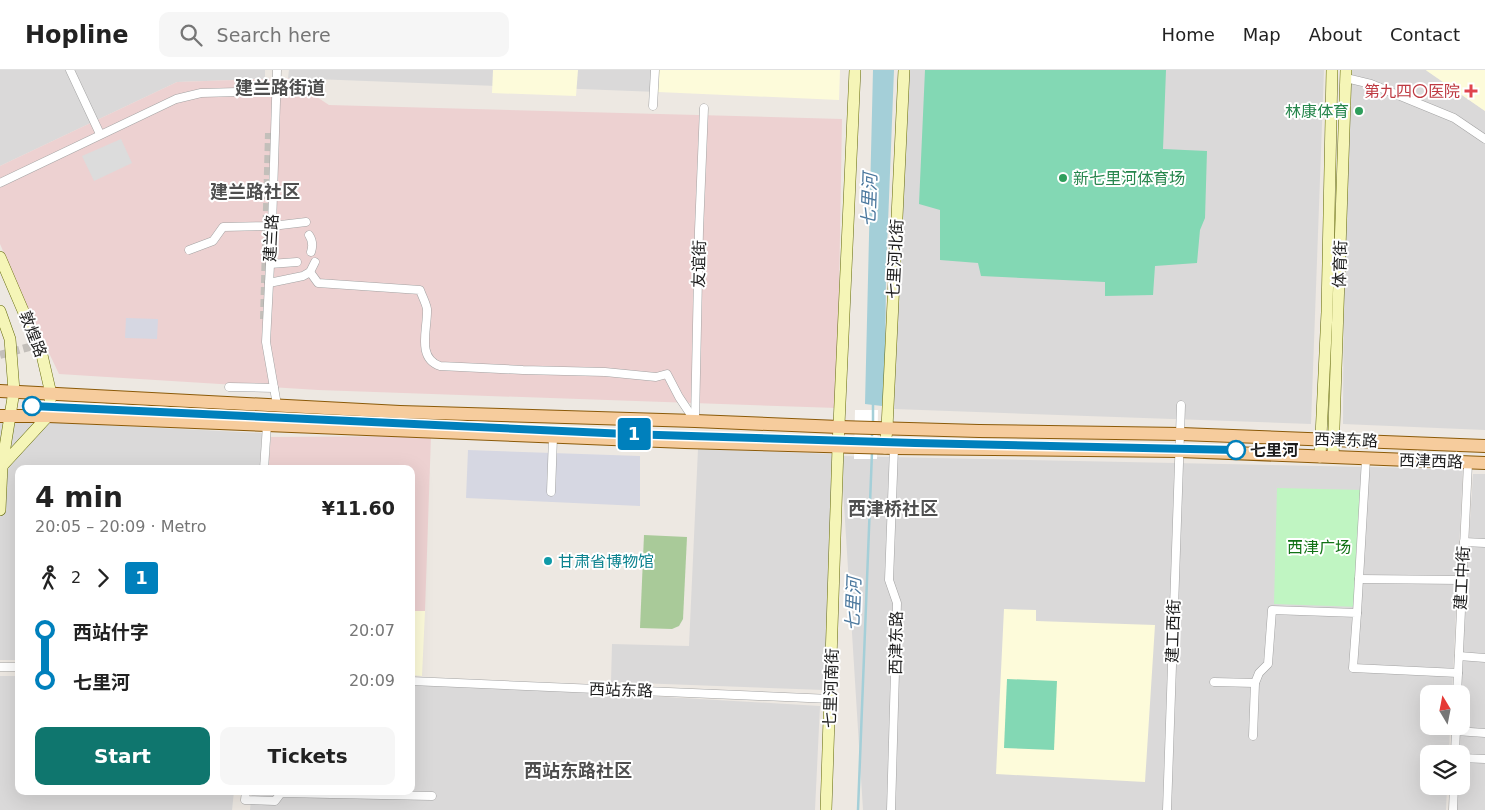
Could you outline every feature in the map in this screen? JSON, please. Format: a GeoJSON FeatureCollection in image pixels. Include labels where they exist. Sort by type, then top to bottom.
{"type":"FeatureCollection","features":[{"type":"Feature","properties":{"kind":"main road"},"geometry":{"type":"LineString","coordinates":[[0,390],[400,412],[691,420],[882,428]]}},
{"type":"Feature","properties":{"kind":"main road"},"geometry":{"type":"LineString","coordinates":[[5,416],[48,416],[685,442],[885,448]]}},
{"type":"Feature","properties":{"kind":"main road"},"geometry":{"type":"LineString","coordinates":[[685,442],[691,420]]}},
{"type":"Feature","properties":{"kind":"main road","name":"西津东路"},"geometry":{"type":"LineString","coordinates":[[882,428],[1180,434],[1485,446]]}},
{"type":"Feature","properties":{"kind":"main road","name":"西津东路"},"geometry":{"type":"LineString","coordinates":[[885,448],[1180,451],[1323,457]]}},
{"type":"Feature","properties":{"kind":"main road","name":"西津西路"},"geometry":{"type":"LineString","coordinates":[[1323,457],[1485,463]]}},
{"type":"Feature","properties":{"kind":"street"},"geometry":{"type":"LineString","coordinates":[[70,70],[100,134]]}},
{"type":"Feature","properties":{"kind":"street","name":"建兰路"},"geometry":{"type":"LineString","coordinates":[[277,70],[266,342],[277,405]]}},
{"type":"Feature","properties":{"kind":"street"},"geometry":{"type":"LineString","coordinates":[[653,106],[655,70]]}},
{"type":"Feature","properties":{"kind":"street"},"geometry":{"type":"LineString","coordinates":[[838,446],[855,70]]}},
{"type":"Feature","properties":{"kind":"street","name":"七里河北街"},"geometry":{"type":"LineString","coordinates":[[885,448],[882,428],[904,70]]}},
{"type":"Feature","properties":{"kind":"street","name":"体育街"},"geometry":{"type":"LineString","coordinates":[[1328,439],[1327,312],[1332,70]]}},
{"type":"Feature","properties":{"kind":"street"},"geometry":{"type":"LineString","coordinates":[[1346,74],[1454,118],[1485,139]]}},
{"type":"Feature","properties":{"kind":"street","name":"体育街"},"geometry":{"type":"LineString","coordinates":[[1323,457],[1328,439],[1346,74]]}},
{"type":"Feature","properties":{"kind":"street"},"geometry":{"type":"LineString","coordinates":[[0,183],[176,99],[202,93],[276,92]]}},
{"type":"Feature","properties":{"kind":"street","name":"友谊街"},"geometry":{"type":"LineString","coordinates":[[691,420],[704,108]]}},
{"type":"Feature","properties":{"kind":"street"},"geometry":{"type":"LineString","coordinates":[[188,250],[214,241],[223,227],[272,226],[306,222]]}},
{"type":"Feature","properties":{"kind":"street"},"geometry":{"type":"LineString","coordinates":[[309,235],[312,239],[313,247],[311,252]]}},
{"type":"Feature","properties":{"kind":"street","name":"敦煌路"},"geometry":{"type":"LineString","coordinates":[[0,256],[42,355],[51,394],[48,416]]}},
{"type":"Feature","properties":{"kind":"street"},"geometry":{"type":"LineString","coordinates":[[270,264],[297,262]]}},
{"type":"Feature","properties":{"kind":"street"},"geometry":{"type":"LineString","coordinates":[[269,283],[303,276],[310,272],[315,262]]}},
{"type":"Feature","properties":{"kind":"street"},"geometry":{"type":"LineString","coordinates":[[310,272],[318,283],[420,290],[427,307],[426,352],[428,357],[440,366],[605,372],[656,377],[667,374],[691,420]]}},
{"type":"Feature","properties":{"kind":"street","name":"敦煌路"},"geometry":{"type":"LineString","coordinates":[[0,311],[10,339],[14,391],[5,416],[0,510]]}},
{"type":"Feature","properties":{"kind":"street"},"geometry":{"type":"LineString","coordinates":[[229,387],[274,388]]}},
{"type":"Feature","properties":{"kind":"street","name":"建工西街"},"geometry":{"type":"LineString","coordinates":[[1167,810],[1182,405]]}},
{"type":"Feature","properties":{"kind":"street"},"geometry":{"type":"LineString","coordinates":[[2,466],[48,416]]}},
{"type":"Feature","properties":{"kind":"street"},"geometry":{"type":"LineString","coordinates":[[264,465],[267,425]]}},
{"type":"Feature","properties":{"kind":"street"},"geometry":{"type":"LineString","coordinates":[[551,492],[553,436]]}},
{"type":"Feature","properties":{"kind":"street","name":"七里河南街"},"geometry":{"type":"LineString","coordinates":[[826,810],[838,446]]}},
{"type":"Feature","properties":{"kind":"street","name":"西津东路"},"geometry":{"type":"LineString","coordinates":[[885,448],[889,580],[897,603],[891,810]]}},
{"type":"Feature","properties":{"kind":"street"},"geometry":{"type":"LineString","coordinates":[[1366,459],[1353,668],[1458,673]]}},
{"type":"Feature","properties":{"kind":"street","name":"建工中街"},"geometry":{"type":"LineString","coordinates":[[1457,685],[1468,463]]}},
{"type":"Feature","properties":{"kind":"street"},"geometry":{"type":"LineString","coordinates":[[1464,542],[1485,543]]}},
{"type":"Feature","properties":{"kind":"street"},"geometry":{"type":"LineString","coordinates":[[1359,579],[1462,580]]}},
{"type":"Feature","properties":{"kind":"street"},"geometry":{"type":"LineString","coordinates":[[1253,736],[1255,683],[1259,673],[1268,664],[1272,610],[1357,613]]}},
{"type":"Feature","properties":{"kind":"street"},"geometry":{"type":"LineString","coordinates":[[1459,656],[1485,658]]}},
{"type":"Feature","properties":{"kind":"street"},"geometry":{"type":"LineString","coordinates":[[0,667],[15,668]]}},
{"type":"Feature","properties":{"kind":"street","name":"西站东路"},"geometry":{"type":"LineString","coordinates":[[415,681],[830,699]]}},
{"type":"Feature","properties":{"kind":"street"},"geometry":{"type":"LineString","coordinates":[[1214,682],[1255,683]]}},
{"type":"Feature","properties":{"kind":"street"},"geometry":{"type":"LineString","coordinates":[[1470,731],[1485,733]]}},
{"type":"Feature","properties":{"kind":"street"},"geometry":{"type":"LineString","coordinates":[[1470,758],[1485,759]]}},
{"type":"Feature","properties":{"kind":"street"},"geometry":{"type":"LineString","coordinates":[[246,795],[245,800],[275,801],[280,795]]}},
{"type":"Feature","properties":{"kind":"street"},"geometry":{"type":"LineString","coordinates":[[382,795],[432,796]]}},
{"type":"Feature","properties":{"kind":"street"},"geometry":{"type":"LineString","coordinates":[[1452,810],[1453,795]]}},
{"type":"Feature","properties":{"kind":"shaded area"},"geometry":{"type":"Polygon","coordinates":[[[0,70],[265,70],[265,79],[177,82],[0,166],[0,70]]]}},
{"type":"Feature","properties":{"kind":"shaded area"},"geometry":{"type":"Polygon","coordinates":[[[289,70],[659,70],[658,92],[288,78],[289,70]]]}},
{"type":"Feature","properties":{"kind":"shaded area"},"geometry":{"type":"Polygon","coordinates":[[[493,70],[578,70],[576,96],[492,93],[493,70]]]}},
{"type":"Feature","properties":{"kind":"shaded area"},"geometry":{"type":"Polygon","coordinates":[[[659,70],[840,70],[839,100],[658,92],[659,70]]]}},
{"type":"Feature","properties":{"kind":"shaded area"},"geometry":{"type":"Polygon","coordinates":[[[907,70],[1324,70],[1311,424],[894,409],[907,70]]]}},
{"type":"Feature","properties":{"kind":"shaded area"},"geometry":{"type":"Polygon","coordinates":[[[1345,70],[1426,70],[1485,111],[1485,430],[1343,424],[1345,70]]]}},
{"type":"Feature","properties":{"kind":"shaded area","name":"第九四〇医院"},"geometry":{"type":"Polygon","coordinates":[[[1485,70],[1485,111],[1427,71],[1485,70]]]}},
{"type":"Feature","properties":{"kind":"shaded area"},"geometry":{"type":"Polygon","coordinates":[[[288,78],[329,105],[842,119],[837,408],[318,390],[59,374],[0,244],[0,166],[177,82],[288,78]]]}},
{"type":"Feature","properties":{"kind":"shaded area"},"geometry":{"type":"Polygon","coordinates":[[[121,139],[132,163],[94,181],[82,156],[121,139]]]}},
{"type":"Feature","properties":{"kind":"shaded area"},"geometry":{"type":"Polygon","coordinates":[[[126,318],[158,319],[157,339],[125,338],[126,318]]]}},
{"type":"Feature","properties":{"kind":"shaded area"},"geometry":{"type":"Polygon","coordinates":[[[0,420],[262,433],[260,465],[15,465],[15,660],[0,660],[0,420]]]}},
{"type":"Feature","properties":{"kind":"shaded area"},"geometry":{"type":"Polygon","coordinates":[[[431,436],[425,611],[415,611],[415,465],[268,465],[271,437],[431,436]]]}},
{"type":"Feature","properties":{"kind":"shaded area"},"geometry":{"type":"Polygon","coordinates":[[[698,449],[834,454],[824,690],[611,682],[612,644],[689,646],[698,449]]]}},
{"type":"Feature","properties":{"kind":"shaded area"},"geometry":{"type":"Polygon","coordinates":[[[468,450],[640,456],[640,506],[466,498],[468,450]]]}},
{"type":"Feature","properties":{"kind":"shaded area"},"geometry":{"type":"Polygon","coordinates":[[[841,456],[1463,469],[1452,685],[1420,685],[1420,735],[1450,735],[1449,745],[1420,745],[1420,795],[1447,795],[1446,810],[863,810],[841,456]]]}},
{"type":"Feature","properties":{"kind":"shaded area"},"geometry":{"type":"Polygon","coordinates":[[[1473,474],[1485,474],[1485,810],[1453,810],[1454,795],[1470,795],[1470,745],[1457,745],[1457,735],[1470,735],[1470,685],[1460,685],[1473,474]]]}},
{"type":"Feature","properties":{"kind":"shaded area"},"geometry":{"type":"Polygon","coordinates":[[[1004,609],[1036,610],[1036,621],[1155,625],[1145,782],[996,774],[1004,609]]]}},
{"type":"Feature","properties":{"kind":"shaded area"},"geometry":{"type":"Polygon","coordinates":[[[415,611],[425,611],[422,676],[415,675],[415,611]]]}},
{"type":"Feature","properties":{"kind":"shaded area"},"geometry":{"type":"Polygon","coordinates":[[[0,676],[15,676],[15,795],[234,795],[232,810],[0,810],[0,676]]]}},
{"type":"Feature","properties":{"kind":"shaded area"},"geometry":{"type":"Polygon","coordinates":[[[415,682],[820,706],[815,810],[250,810],[252,795],[415,795],[415,682]]]}},
{"type":"Feature","properties":{"kind":"green space","name":"新七里河体育场"},"geometry":{"type":"Polygon","coordinates":[[[925,70],[1166,70],[1163,149],[1207,151],[1205,218],[1200,230],[1197,263],[1155,266],[1153,295],[1105,296],[1105,282],[981,276],[978,263],[940,260],[940,210],[919,204],[925,70]]]}},
{"type":"Feature","properties":{"kind":"green space","name":"西津广场"},"geometry":{"type":"Polygon","coordinates":[[[1277,488],[1365,490],[1361,607],[1274,604],[1277,488]]]}},
{"type":"Feature","properties":{"kind":"green space"},"geometry":{"type":"Polygon","coordinates":[[[644,535],[687,537],[683,619],[679,626],[672,629],[640,628],[644,535]]]}},
{"type":"Feature","properties":{"kind":"green space"},"geometry":{"type":"Polygon","coordinates":[[[1007,679],[1057,681],[1054,750],[1004,748],[1007,679]]]}},
{"type":"Feature","properties":{"kind":"water"},"geometry":{"type":"Polygon","coordinates":[[[873,70],[894,70],[886,275],[885,375],[882,406],[865,404],[873,70]]]}},
{"type":"Feature","properties":{"kind":"pier"},"geometry":{"type":"Polygon","coordinates":[[[855,410],[878,410],[877,459],[854,459],[855,410]]]}},
{"type":"Feature","properties":{"kind":"waterway","name":"七里河"},"geometry":{"type":"LineString","coordinates":[[873,404],[873,424]]}},
{"type":"Feature","properties":{"kind":"waterway","name":"七里河"},"geometry":{"type":"LineString","coordinates":[[872,432],[872,444]]}},
{"type":"Feature","properties":{"kind":"waterway","name":"七里河"},"geometry":{"type":"LineString","coordinates":[[858,810],[872,452]]}},
{"type":"Feature","properties":{"kind":"tunnel"},"geometry":{"type":"LineString","coordinates":[[264,319],[269,133]]}},
{"type":"Feature","properties":{"kind":"tunnel"},"geometry":{"type":"LineString","coordinates":[[0,355],[44,343]]}},
{"type":"Feature","properties":{"kind":"metro line","name":"1"},"geometry":{"type":"LineString","coordinates":[[32,406],[626,434],[1236,450]]}},
{"type":"Feature","properties":{"kind":"place","name":"第九四〇医院"},"geometry":{"type":"Point","coordinates":[1471,91]}},
{"type":"Feature","properties":{"kind":"place","name":"林康体育"},"geometry":{"type":"Point","coordinates":[1359,111]}},
{"type":"Feature","properties":{"kind":"place","name":"新七里河体育场"},"geometry":{"type":"Point","coordinates":[1063,178]}},
{"type":"Feature","properties":{"kind":"place","name":"七里河"},"geometry":{"type":"Point","coordinates":[1236,450]}},
{"type":"Feature","properties":{"kind":"place","name":"甘肃省博物馆"},"geometry":{"type":"Point","coordinates":[548,561]}},
{"type":"Feature","properties":{"kind":"district","name":"建兰路街道"},"geometry":{"type":"Point","coordinates":[280,87]}},
{"type":"Feature","properties":{"kind":"district","name":"建兰路社区"},"geometry":{"type":"Point","coordinates":[255,191]}},
{"type":"Feature","properties":{"kind":"district","name":"西津桥社区"},"geometry":{"type":"Point","coordinates":[893,508]}},
{"type":"Feature","properties":{"kind":"district","name":"西站东路社区"},"geometry":{"type":"Point","coordinates":[578,770]}}]}
